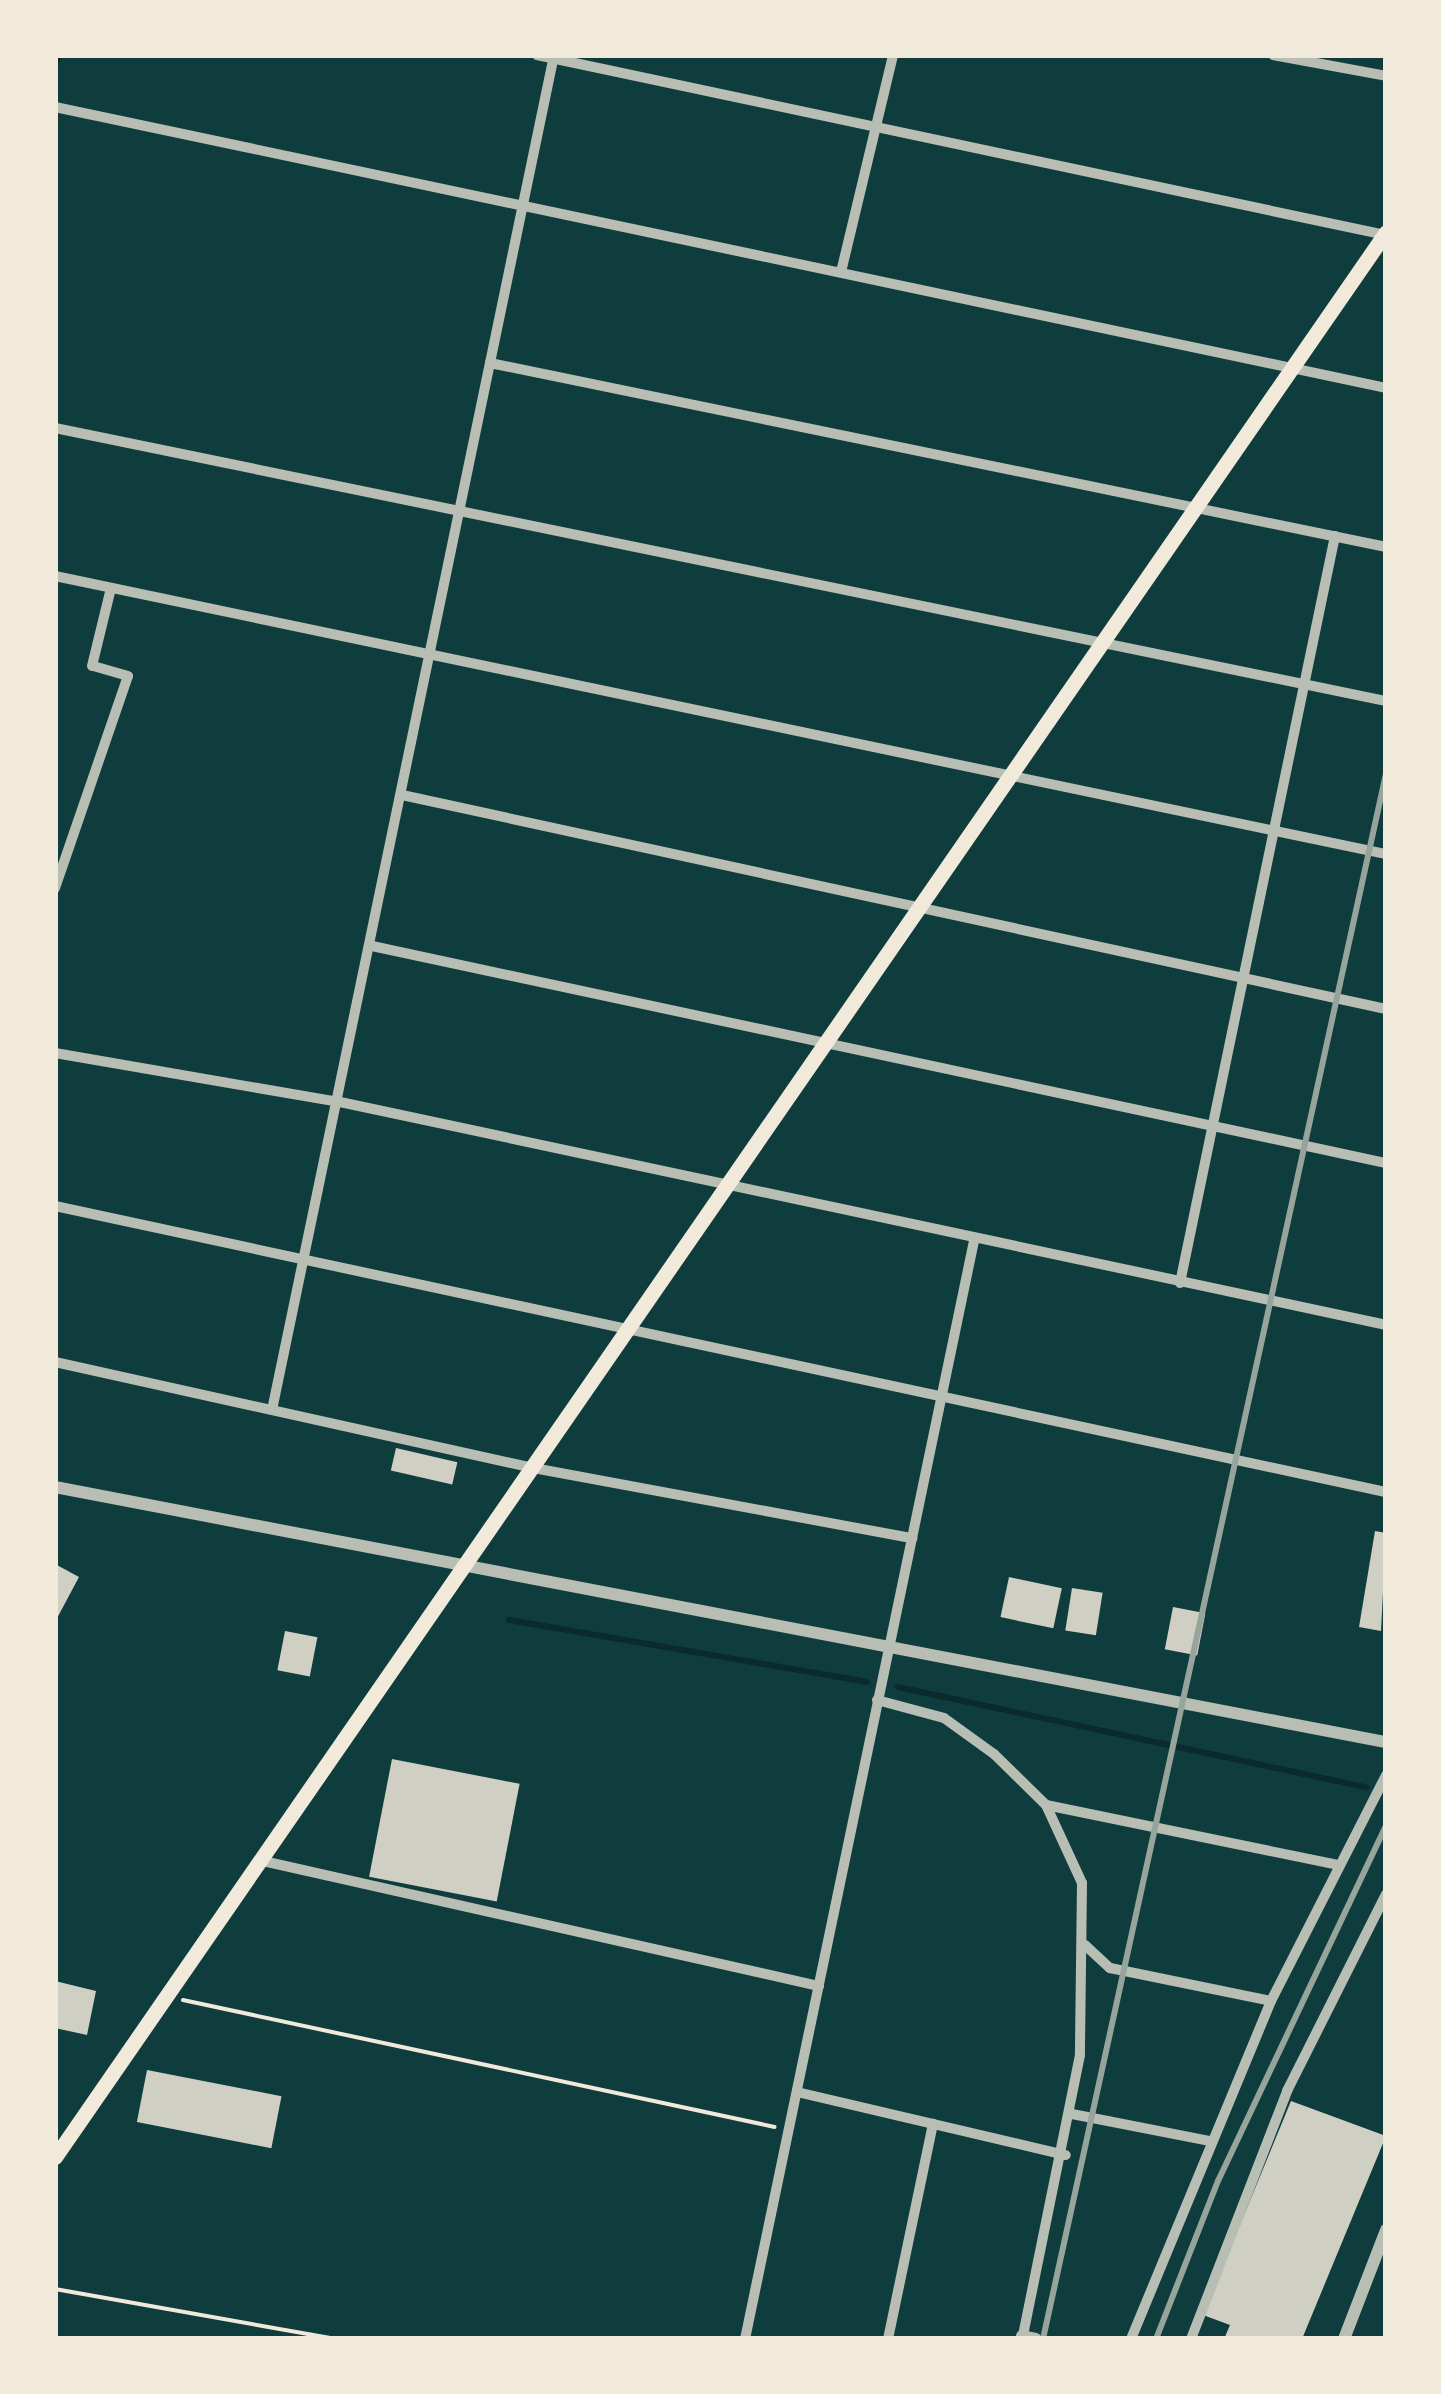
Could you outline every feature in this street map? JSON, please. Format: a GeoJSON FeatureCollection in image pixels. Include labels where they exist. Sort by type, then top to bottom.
{"type":"FeatureCollection","features":[{"type":"Feature","properties":{"kind":"highway"},"geometry":{"type":"LineString","coordinates":[[55,2157],[171,1997],[528,1467],[728,1188],[1198,507],[1298,370],[1385,234]]}},
{"type":"Feature","properties":{"kind":"street"},"geometry":{"type":"LineString","coordinates":[[537,55],[1385,234]]}},
{"type":"Feature","properties":{"kind":"street"},"geometry":{"type":"LineString","coordinates":[[841,272],[893,55]]}},
{"type":"Feature","properties":{"kind":"street"},"geometry":{"type":"LineString","coordinates":[[1273,55],[1386,76]]}},
{"type":"Feature","properties":{"kind":"street"},"geometry":{"type":"LineString","coordinates":[[272,1410],[340,1102],[519,206],[553,57]]}},
{"type":"Feature","properties":{"kind":"street"},"geometry":{"type":"LineString","coordinates":[[55,107],[1386,388]]}},
{"type":"Feature","properties":{"kind":"street"},"geometry":{"type":"LineString","coordinates":[[490,363],[1386,546]]}},
{"type":"Feature","properties":{"kind":"street"},"geometry":{"type":"LineString","coordinates":[[55,428],[1386,701]]}},
{"type":"Feature","properties":{"kind":"street"},"geometry":{"type":"LineString","coordinates":[[1180,1283],[1219,1128],[1336,536]]}},
{"type":"Feature","properties":{"kind":"street"},"geometry":{"type":"LineString","coordinates":[[55,576],[1386,854]]}},
{"type":"Feature","properties":{"kind":"street"},"geometry":{"type":"LineString","coordinates":[[55,888],[128,676],[92,666],[111,588]]}},
{"type":"Feature","properties":{"kind":"street"},"geometry":{"type":"LineString","coordinates":[[402,795],[1386,1009]]}},
{"type":"Feature","properties":{"kind":"street"},"geometry":{"type":"LineString","coordinates":[[372,946],[1386,1163]]}},
{"type":"Feature","properties":{"kind":"street"},"geometry":{"type":"LineString","coordinates":[[55,1053],[340,1102],[974,1242],[1386,1325]]}},
{"type":"Feature","properties":{"kind":"street"},"geometry":{"type":"LineString","coordinates":[[55,1206],[625,1334],[942,1396],[1386,1492]]}},
{"type":"Feature","properties":{"kind":"street"},"geometry":{"type":"LineString","coordinates":[[744,2339],[974,1242]]}},
{"type":"Feature","properties":{"kind":"street"},"geometry":{"type":"LineString","coordinates":[[55,1362],[528,1467],[912,1538]]}},
{"type":"Feature","properties":{"kind":"street"},"geometry":{"type":"LineString","coordinates":[[55,1487],[460,1569],[890,1643],[1386,1742]]}},
{"type":"Feature","properties":{"kind":"street"},"geometry":{"type":"LineString","coordinates":[[877,1700],[944,1718],[1046,1804],[1082,1883],[1084,1945],[1072,2114],[1027,2338]]}},
{"type":"Feature","properties":{"kind":"street"},"geometry":{"type":"LineString","coordinates":[[1131,2339],[1270,2002],[1386,1775]]}},
{"type":"Feature","properties":{"kind":"street"},"geometry":{"type":"LineString","coordinates":[[1046,1804],[1338,1865]]}},
{"type":"Feature","properties":{"kind":"street"},"geometry":{"type":"LineString","coordinates":[[263,1860],[819,1986]]}},
{"type":"Feature","properties":{"kind":"street"},"geometry":{"type":"LineString","coordinates":[[1191,2339],[1286,2091],[1386,1894]]}},
{"type":"Feature","properties":{"kind":"street"},"geometry":{"type":"LineString","coordinates":[[1084,1945],[1110,1968],[1270,2002]]}},
{"type":"Feature","properties":{"kind":"street"},"geometry":{"type":"LineString","coordinates":[[798,2092],[1066,2156]]}},
{"type":"Feature","properties":{"kind":"street"},"geometry":{"type":"LineString","coordinates":[[1072,2114],[1210,2141]]}},
{"type":"Feature","properties":{"kind":"street"},"geometry":{"type":"LineString","coordinates":[[888,2339],[933,2124]]}},
{"type":"Feature","properties":{"kind":"street"},"geometry":{"type":"LineString","coordinates":[[1344,2339],[1386,2230]]}},
{"type":"Feature","properties":{"kind":"path"},"geometry":{"type":"LineString","coordinates":[[171,1997],[789,2131]]}},
{"type":"Feature","properties":{"kind":"path"},"geometry":{"type":"LineString","coordinates":[[55,2289],[335,2339]]}},
{"type":"Feature","properties":{"kind":"building"},"geometry":{"type":"Polygon","coordinates":[[[396,1448],[457,1462],[452,1485],[391,1470],[396,1448]]]}},
{"type":"Feature","properties":{"kind":"building"},"geometry":{"type":"Polygon","coordinates":[[[1375,1531],[1386,1533],[1381,1631],[1359,1627],[1375,1531]]]}},
{"type":"Feature","properties":{"kind":"building"},"geometry":{"type":"Polygon","coordinates":[[[55,1564],[79,1577],[55,1622],[55,1564]]]}},
{"type":"Feature","properties":{"kind":"building"},"geometry":{"type":"Polygon","coordinates":[[[1009,1577],[1062,1588],[1053,1628],[1000,1617],[1009,1577]]]}},
{"type":"Feature","properties":{"kind":"building"},"geometry":{"type":"Polygon","coordinates":[[[1072,1588],[1103,1593],[1096,1635],[1065,1630],[1072,1588]]]}},
{"type":"Feature","properties":{"kind":"building"},"geometry":{"type":"Polygon","coordinates":[[[1173,1607],[1205,1613],[1197,1656],[1165,1649],[1173,1607]]]}},
{"type":"Feature","properties":{"kind":"building"},"geometry":{"type":"Polygon","coordinates":[[[285,1631],[317,1637],[310,1677],[277,1670],[285,1631]]]}},
{"type":"Feature","properties":{"kind":"building"},"geometry":{"type":"Polygon","coordinates":[[[392,1759],[520,1784],[497,1902],[369,1877],[392,1759]]]}},
{"type":"Feature","properties":{"kind":"building"},"geometry":{"type":"Polygon","coordinates":[[[55,1981],[96,1991],[87,2035],[55,2028],[55,1981]]]}},
{"type":"Feature","properties":{"kind":"building"},"geometry":{"type":"Polygon","coordinates":[[[147,2070],[281,2096],[271,2148],[137,2122],[147,2070]]]}},
{"type":"Feature","properties":{"kind":"building"},"geometry":{"type":"Polygon","coordinates":[[[1291,2101],[1386,2136],[1302,2339],[1224,2339],[1230,2325],[1203,2315],[1291,2101]]]}},
{"type":"Feature","properties":{"kind":"waterway"},"geometry":{"type":"LineString","coordinates":[[55,64],[59,55]]}},
{"type":"Feature","properties":{"kind":"waterway"},"geometry":{"type":"LineString","coordinates":[[509,1620],[867,1682]]}},
{"type":"Feature","properties":{"kind":"waterway"},"geometry":{"type":"LineString","coordinates":[[898,1687],[1366,1787]]}},
{"type":"Feature","properties":{"kind":"railway"},"geometry":{"type":"LineString","coordinates":[[1043,2339],[1386,774]]}},
{"type":"Feature","properties":{"kind":"railway"},"geometry":{"type":"LineString","coordinates":[[1156,2339],[1218,2181],[1386,1826]]}}]}
